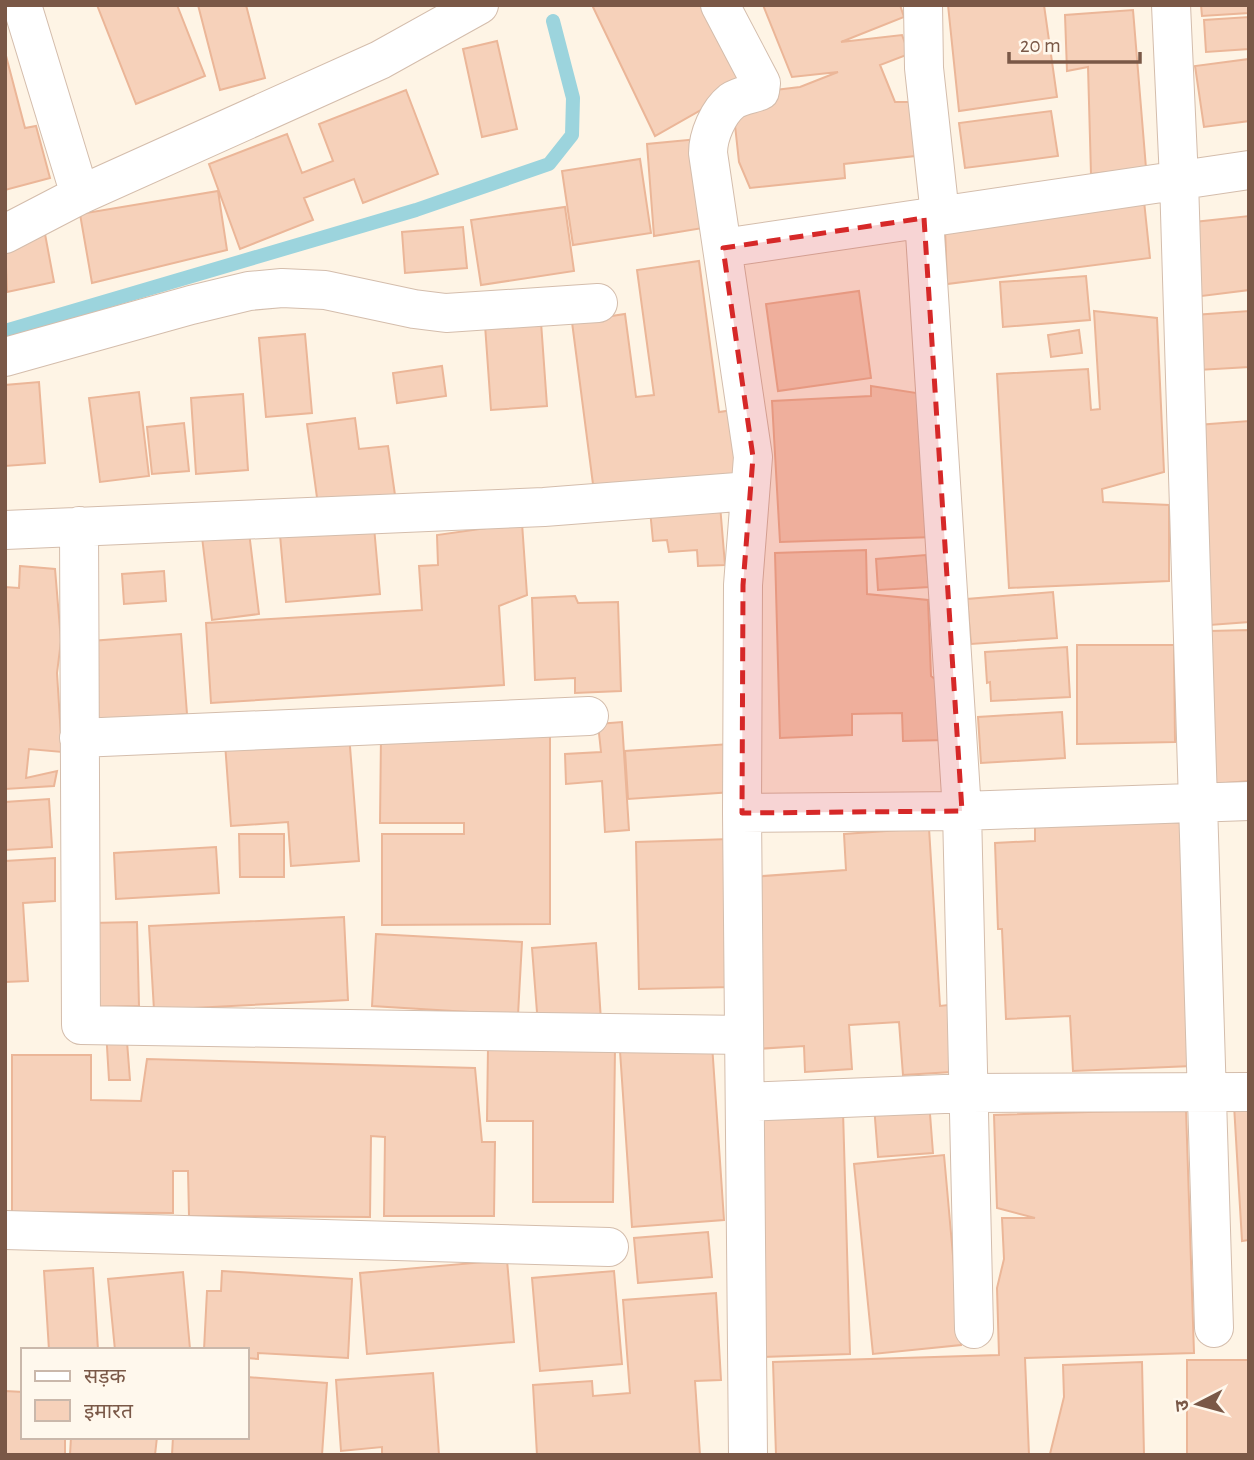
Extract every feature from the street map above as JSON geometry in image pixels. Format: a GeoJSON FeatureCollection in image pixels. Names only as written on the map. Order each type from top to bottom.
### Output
{"type":"FeatureCollection","features":[{"type":"Feature","properties":{"kind":"street"},"geometry":{"type":"LineString","coordinates":[[22,5],[80,195]]}},
{"type":"Feature","properties":{"kind":"street"},"geometry":{"type":"LineString","coordinates":[[5,234],[80,195],[380,60],[479,5]]}},
{"type":"Feature","properties":{"kind":"street"},"geometry":{"type":"LineString","coordinates":[[720,5],[761,83],[760,91],[733,100],[713,127],[708,139],[753,457],[743,584],[741,813],[748,1455]]}},
{"type":"Feature","properties":{"kind":"street"},"geometry":{"type":"LineString","coordinates":[[923,5],[962,811],[974,1329]]}},
{"type":"Feature","properties":{"kind":"street"},"geometry":{"type":"LineString","coordinates":[[1171,5],[1179,180],[1214,1328]]}},
{"type":"Feature","properties":{"kind":"street"},"geometry":{"type":"LineString","coordinates":[[723,248],[1249,170]]}},
{"type":"Feature","properties":{"kind":"street"},"geometry":{"type":"LineString","coordinates":[[5,357],[249,291],[282,288],[325,290],[446,313],[597,303]]}},
{"type":"Feature","properties":{"kind":"street"},"geometry":{"type":"LineString","coordinates":[[5,530],[544,508],[750,491]]}},
{"type":"Feature","properties":{"kind":"street"},"geometry":{"type":"LineString","coordinates":[[79,526],[81,1025],[744,1035]]}},
{"type":"Feature","properties":{"kind":"street"},"geometry":{"type":"LineString","coordinates":[[79,738],[589,716]]}},
{"type":"Feature","properties":{"kind":"street"},"geometry":{"type":"LineString","coordinates":[[741,813],[962,811],[1249,801]]}},
{"type":"Feature","properties":{"kind":"street"},"geometry":{"type":"LineString","coordinates":[[745,1102],[969,1093],[1249,1092]]}},
{"type":"Feature","properties":{"kind":"street"},"geometry":{"type":"LineString","coordinates":[[5,1230],[608,1247]]}},
{"type":"Feature","properties":{"kind":"highlighted area"},"geometry":{"type":"Polygon","coordinates":[[[924,218],[962,811],[742,813],[743,585],[753,457],[723,248],[924,218]]]}},
{"type":"Feature","properties":{"kind":"building"},"geometry":{"type":"Polygon","coordinates":[[[97,5],[177,5],[205,76],[136,104],[97,5]]]}},
{"type":"Feature","properties":{"kind":"building"},"geometry":{"type":"Polygon","coordinates":[[[198,5],[246,5],[265,78],[220,90],[198,5]]]}},
{"type":"Feature","properties":{"kind":"building"},"geometry":{"type":"Polygon","coordinates":[[[592,5],[703,5],[743,86],[655,136],[592,5]]]}},
{"type":"Feature","properties":{"kind":"building"},"geometry":{"type":"Polygon","coordinates":[[[763,5],[900,5],[904,17],[841,42],[902,35],[909,54],[880,65],[895,102],[920,102],[924,155],[844,164],[845,178],[750,188],[739,162],[734,116],[775,90],[800,87],[838,72],[792,77],[763,5]]]}},
{"type":"Feature","properties":{"kind":"building"},"geometry":{"type":"Polygon","coordinates":[[[948,5],[1044,5],[1057,97],[959,111],[948,5]]]}},
{"type":"Feature","properties":{"kind":"building"},"geometry":{"type":"Polygon","coordinates":[[[1201,5],[1249,5],[1249,13],[1202,16],[1201,5]]]}},
{"type":"Feature","properties":{"kind":"building"},"geometry":{"type":"Polygon","coordinates":[[[1133,10],[1146,168],[1091,174],[1088,67],[1067,71],[1065,15],[1133,10]]]}},
{"type":"Feature","properties":{"kind":"building"},"geometry":{"type":"Polygon","coordinates":[[[1249,17],[1249,49],[1206,52],[1204,20],[1249,17]]]}},
{"type":"Feature","properties":{"kind":"building"},"geometry":{"type":"Polygon","coordinates":[[[497,41],[517,129],[482,137],[463,49],[497,41]]]}},
{"type":"Feature","properties":{"kind":"building"},"geometry":{"type":"Polygon","coordinates":[[[5,52],[25,128],[36,126],[50,178],[5,190],[5,52]]]}},
{"type":"Feature","properties":{"kind":"building"},"geometry":{"type":"Polygon","coordinates":[[[1249,59],[1249,121],[1204,127],[1195,66],[1249,59]]]}},
{"type":"Feature","properties":{"kind":"building"},"geometry":{"type":"Polygon","coordinates":[[[406,90],[438,174],[363,203],[354,179],[304,198],[313,220],[240,249],[209,164],[287,134],[302,173],[333,161],[319,124],[406,90]]]}},
{"type":"Feature","properties":{"kind":"building"},"geometry":{"type":"Polygon","coordinates":[[[1051,111],[1058,156],[965,168],[959,123],[1051,111]]]}},
{"type":"Feature","properties":{"kind":"building"},"geometry":{"type":"Polygon","coordinates":[[[698,139],[709,227],[654,236],[647,144],[698,139]]]}},
{"type":"Feature","properties":{"kind":"building"},"geometry":{"type":"Polygon","coordinates":[[[640,159],[651,233],[573,245],[562,171],[640,159]]]}},
{"type":"Feature","properties":{"kind":"building"},"geometry":{"type":"Polygon","coordinates":[[[218,191],[227,250],[92,283],[80,214],[218,191]]]}},
{"type":"Feature","properties":{"kind":"building"},"geometry":{"type":"Polygon","coordinates":[[[1144,201],[1150,258],[947,284],[945,229],[1144,201]]]}},
{"type":"Feature","properties":{"kind":"building"},"geometry":{"type":"Polygon","coordinates":[[[565,207],[574,271],[481,285],[471,220],[565,207]]]}},
{"type":"Feature","properties":{"kind":"building"},"geometry":{"type":"Polygon","coordinates":[[[1249,216],[1249,290],[1194,297],[1185,223],[1249,216]]]}},
{"type":"Feature","properties":{"kind":"building"},"geometry":{"type":"Polygon","coordinates":[[[463,227],[467,268],[405,273],[402,232],[463,227]]]}},
{"type":"Feature","properties":{"kind":"building"},"geometry":{"type":"Polygon","coordinates":[[[45,234],[54,282],[7,292],[5,242],[45,234]]]}},
{"type":"Feature","properties":{"kind":"building"},"geometry":{"type":"Polygon","coordinates":[[[699,261],[719,412],[733,410],[743,486],[594,492],[572,322],[625,314],[636,397],[654,395],[637,270],[699,261]]]}},
{"type":"Feature","properties":{"kind":"building"},"geometry":{"type":"Polygon","coordinates":[[[1086,276],[1090,320],[1003,327],[1000,282],[1086,276]]]}},
{"type":"Feature","properties":{"kind":"building"},"geometry":{"type":"Polygon","coordinates":[[[859,291],[871,378],[778,391],[766,304],[859,291]]]}},
{"type":"Feature","properties":{"kind":"building"},"geometry":{"type":"Polygon","coordinates":[[[1094,311],[1157,318],[1164,472],[1102,489],[1103,502],[1169,505],[1169,581],[1009,588],[997,374],[1088,369],[1091,410],[1100,409],[1094,311]]]}},
{"type":"Feature","properties":{"kind":"building"},"geometry":{"type":"Polygon","coordinates":[[[1249,311],[1249,367],[1198,370],[1194,315],[1249,311]]]}},
{"type":"Feature","properties":{"kind":"building"},"geometry":{"type":"Polygon","coordinates":[[[541,322],[547,406],[491,410],[485,325],[541,322]]]}},
{"type":"Feature","properties":{"kind":"building"},"geometry":{"type":"Polygon","coordinates":[[[1079,330],[1082,353],[1051,357],[1048,335],[1079,330]]]}},
{"type":"Feature","properties":{"kind":"building"},"geometry":{"type":"Polygon","coordinates":[[[305,334],[312,413],[266,417],[259,338],[305,334]]]}},
{"type":"Feature","properties":{"kind":"building"},"geometry":{"type":"Polygon","coordinates":[[[442,366],[446,396],[397,403],[393,373],[442,366]]]}},
{"type":"Feature","properties":{"kind":"building"},"geometry":{"type":"Polygon","coordinates":[[[39,382],[45,463],[5,466],[5,385],[39,382]]]}},
{"type":"Feature","properties":{"kind":"building"},"geometry":{"type":"Polygon","coordinates":[[[871,386],[923,394],[934,537],[780,542],[772,401],[871,396],[871,386]]]}},
{"type":"Feature","properties":{"kind":"building"},"geometry":{"type":"Polygon","coordinates":[[[139,392],[149,476],[100,482],[89,398],[139,392]]]}},
{"type":"Feature","properties":{"kind":"building"},"geometry":{"type":"Polygon","coordinates":[[[243,394],[248,470],[196,474],[191,398],[243,394]]]}},
{"type":"Feature","properties":{"kind":"building"},"geometry":{"type":"Polygon","coordinates":[[[355,418],[359,449],[388,446],[395,495],[318,505],[307,424],[355,418]]]}},
{"type":"Feature","properties":{"kind":"building"},"geometry":{"type":"Polygon","coordinates":[[[1249,421],[1249,622],[1210,625],[1197,425],[1249,421]]]}},
{"type":"Feature","properties":{"kind":"building"},"geometry":{"type":"Polygon","coordinates":[[[184,423],[189,471],[152,474],[147,427],[184,423]]]}},
{"type":"Feature","properties":{"kind":"building"},"geometry":{"type":"Polygon","coordinates":[[[720,505],[725,565],[698,566],[697,550],[669,552],[667,540],[653,541],[650,510],[720,505]]]}},
{"type":"Feature","properties":{"kind":"building"},"geometry":{"type":"Polygon","coordinates":[[[522,523],[527,595],[499,606],[504,685],[211,703],[206,623],[422,610],[419,566],[438,565],[437,535],[522,523]]]}},
{"type":"Feature","properties":{"kind":"building"},"geometry":{"type":"Polygon","coordinates":[[[374,527],[380,594],[286,602],[280,535],[374,527]]]}},
{"type":"Feature","properties":{"kind":"building"},"geometry":{"type":"Polygon","coordinates":[[[249,532],[259,614],[212,620],[202,537],[249,532]]]}},
{"type":"Feature","properties":{"kind":"building"},"geometry":{"type":"Polygon","coordinates":[[[866,550],[867,594],[928,600],[931,676],[945,687],[946,740],[903,741],[902,713],[852,714],[852,735],[780,738],[775,553],[866,550]]]}},
{"type":"Feature","properties":{"kind":"building"},"geometry":{"type":"Polygon","coordinates":[[[926,555],[929,587],[878,590],[876,559],[926,555]]]}},
{"type":"Feature","properties":{"kind":"building"},"geometry":{"type":"Polygon","coordinates":[[[20,566],[55,569],[61,641],[57,673],[62,752],[29,749],[26,778],[57,771],[54,786],[5,789],[5,587],[19,588],[20,566]]]}},
{"type":"Feature","properties":{"kind":"building"},"geometry":{"type":"Polygon","coordinates":[[[164,571],[166,601],[124,604],[122,574],[164,571]]]}},
{"type":"Feature","properties":{"kind":"building"},"geometry":{"type":"Polygon","coordinates":[[[1053,592],[1057,638],[971,644],[967,599],[1053,592]]]}},
{"type":"Feature","properties":{"kind":"building"},"geometry":{"type":"Polygon","coordinates":[[[575,596],[578,603],[618,602],[621,691],[575,693],[575,678],[535,680],[532,598],[575,596]]]}},
{"type":"Feature","properties":{"kind":"building"},"geometry":{"type":"Polygon","coordinates":[[[1249,630],[1249,781],[1214,784],[1210,631],[1249,630]]]}},
{"type":"Feature","properties":{"kind":"building"},"geometry":{"type":"Polygon","coordinates":[[[181,634],[187,714],[98,721],[91,641],[181,634]]]}},
{"type":"Feature","properties":{"kind":"building"},"geometry":{"type":"Polygon","coordinates":[[[1077,645],[1174,645],[1175,742],[1077,744],[1077,645]]]}},
{"type":"Feature","properties":{"kind":"building"},"geometry":{"type":"Polygon","coordinates":[[[1067,647],[1070,697],[991,701],[985,652],[1067,647]]]}},
{"type":"Feature","properties":{"kind":"building"},"geometry":{"type":"Polygon","coordinates":[[[1062,712],[1065,758],[981,763],[978,717],[1062,712]]]}},
{"type":"Feature","properties":{"kind":"building"},"geometry":{"type":"Polygon","coordinates":[[[622,722],[629,830],[605,832],[602,781],[566,784],[565,754],[601,752],[598,724],[622,722]]]}},
{"type":"Feature","properties":{"kind":"building"},"geometry":{"type":"Polygon","coordinates":[[[349,734],[359,861],[291,866],[288,822],[231,826],[225,743],[349,734]]]}},
{"type":"Feature","properties":{"kind":"building"},"geometry":{"type":"Polygon","coordinates":[[[381,735],[550,735],[550,924],[382,925],[382,834],[464,834],[464,823],[380,823],[381,735]]]}},
{"type":"Feature","properties":{"kind":"building"},"geometry":{"type":"Polygon","coordinates":[[[730,744],[733,792],[628,799],[625,751],[730,744]]]}},
{"type":"Feature","properties":{"kind":"building"},"geometry":{"type":"Polygon","coordinates":[[[49,799],[52,847],[5,850],[5,802],[49,799]]]}},
{"type":"Feature","properties":{"kind":"building"},"geometry":{"type":"Polygon","coordinates":[[[1182,819],[1192,1066],[1073,1071],[1070,1016],[1006,1019],[1002,929],[998,929],[995,843],[1035,841],[1035,825],[1182,819]]]}},
{"type":"Feature","properties":{"kind":"building"},"geometry":{"type":"Polygon","coordinates":[[[929,828],[940,1006],[948,1005],[952,1072],[903,1075],[899,1022],[849,1025],[852,1069],[805,1072],[804,1046],[756,1049],[750,877],[846,870],[844,834],[929,828]]]}},
{"type":"Feature","properties":{"kind":"building"},"geometry":{"type":"Polygon","coordinates":[[[239,834],[284,834],[284,877],[240,877],[239,834]]]}},
{"type":"Feature","properties":{"kind":"building"},"geometry":{"type":"Polygon","coordinates":[[[730,839],[733,987],[639,989],[636,842],[730,839]]]}},
{"type":"Feature","properties":{"kind":"building"},"geometry":{"type":"Polygon","coordinates":[[[216,847],[219,893],[116,899],[114,853],[216,847]]]}},
{"type":"Feature","properties":{"kind":"building"},"geometry":{"type":"Polygon","coordinates":[[[55,858],[55,901],[23,903],[28,981],[5,982],[5,861],[55,858]]]}},
{"type":"Feature","properties":{"kind":"building"},"geometry":{"type":"Polygon","coordinates":[[[344,917],[348,1000],[154,1010],[149,926],[344,917]]]}},
{"type":"Feature","properties":{"kind":"building"},"geometry":{"type":"Polygon","coordinates":[[[137,922],[139,1006],[92,1007],[91,923],[137,922]]]}},
{"type":"Feature","properties":{"kind":"building"},"geometry":{"type":"Polygon","coordinates":[[[376,934],[522,942],[518,1015],[372,1006],[376,934]]]}},
{"type":"Feature","properties":{"kind":"building"},"geometry":{"type":"Polygon","coordinates":[[[596,943],[601,1021],[538,1025],[532,948],[596,943]]]}},
{"type":"Feature","properties":{"kind":"building"},"geometry":{"type":"Polygon","coordinates":[[[126,1029],[130,1080],[109,1080],[106,1030],[126,1029]]]}},
{"type":"Feature","properties":{"kind":"building"},"geometry":{"type":"Polygon","coordinates":[[[712,1044],[724,1220],[632,1227],[620,1051],[712,1044]]]}},
{"type":"Feature","properties":{"kind":"building"},"geometry":{"type":"Polygon","coordinates":[[[488,1047],[615,1048],[613,1202],[533,1202],[533,1121],[487,1121],[488,1047]]]}},
{"type":"Feature","properties":{"kind":"building"},"geometry":{"type":"Polygon","coordinates":[[[12,1055],[91,1055],[91,1100],[141,1101],[147,1059],[475,1068],[482,1142],[495,1142],[494,1216],[384,1216],[385,1137],[371,1136],[370,1217],[189,1216],[188,1171],[173,1171],[173,1213],[12,1212],[12,1055]]]}},
{"type":"Feature","properties":{"kind":"building"},"geometry":{"type":"Polygon","coordinates":[[[929,1101],[933,1153],[878,1157],[874,1105],[929,1101]]]}},
{"type":"Feature","properties":{"kind":"building"},"geometry":{"type":"Polygon","coordinates":[[[1249,1104],[1249,1240],[1242,1241],[1234,1105],[1249,1104]]]}},
{"type":"Feature","properties":{"kind":"building"},"geometry":{"type":"Polygon","coordinates":[[[1186,1109],[1194,1353],[1025,1358],[1029,1455],[776,1455],[773,1362],[999,1355],[997,1288],[1004,1259],[1002,1218],[1035,1218],[997,1208],[994,1115],[1186,1109]]]}},
{"type":"Feature","properties":{"kind":"building"},"geometry":{"type":"Polygon","coordinates":[[[843,1111],[850,1354],[759,1357],[753,1113],[843,1111]]]}},
{"type":"Feature","properties":{"kind":"building"},"geometry":{"type":"Polygon","coordinates":[[[944,1155],[961,1345],[873,1354],[854,1164],[944,1155]]]}},
{"type":"Feature","properties":{"kind":"building"},"geometry":{"type":"Polygon","coordinates":[[[708,1232],[712,1277],[638,1283],[634,1238],[708,1232]]]}},
{"type":"Feature","properties":{"kind":"building"},"geometry":{"type":"Polygon","coordinates":[[[507,1260],[514,1342],[367,1354],[360,1273],[507,1260]]]}},
{"type":"Feature","properties":{"kind":"building"},"geometry":{"type":"Polygon","coordinates":[[[93,1268],[98,1348],[49,1348],[44,1271],[93,1268]]]}},
{"type":"Feature","properties":{"kind":"building"},"geometry":{"type":"Polygon","coordinates":[[[222,1271],[352,1279],[348,1358],[258,1353],[258,1359],[248,1358],[248,1348],[204,1348],[207,1291],[221,1291],[222,1271]]]}},
{"type":"Feature","properties":{"kind":"building"},"geometry":{"type":"Polygon","coordinates":[[[614,1271],[622,1364],[540,1371],[532,1278],[614,1271]]]}},
{"type":"Feature","properties":{"kind":"building"},"geometry":{"type":"Polygon","coordinates":[[[183,1272],[190,1348],[115,1348],[108,1279],[183,1272]]]}},
{"type":"Feature","properties":{"kind":"building"},"geometry":{"type":"Polygon","coordinates":[[[716,1293],[721,1380],[695,1381],[700,1455],[537,1455],[533,1385],[592,1381],[593,1396],[630,1393],[623,1300],[716,1293]]]}},
{"type":"Feature","properties":{"kind":"building"},"geometry":{"type":"Polygon","coordinates":[[[1187,1360],[1249,1360],[1249,1455],[1187,1455],[1187,1360]]]}},
{"type":"Feature","properties":{"kind":"building"},"geometry":{"type":"Polygon","coordinates":[[[1142,1362],[1144,1455],[1029,1455],[1050,1454],[1064,1397],[1063,1365],[1142,1362]]]}},
{"type":"Feature","properties":{"kind":"building"},"geometry":{"type":"Polygon","coordinates":[[[433,1373],[439,1455],[382,1455],[382,1447],[341,1451],[336,1380],[433,1373]]]}},
{"type":"Feature","properties":{"kind":"building"},"geometry":{"type":"Polygon","coordinates":[[[248,1377],[327,1383],[322,1455],[172,1455],[173,1439],[248,1439],[248,1377]]]}},
{"type":"Feature","properties":{"kind":"building"},"geometry":{"type":"Polygon","coordinates":[[[5,1391],[21,1392],[21,1439],[65,1439],[65,1455],[5,1455],[5,1391]]]}},
{"type":"Feature","properties":{"kind":"building"},"geometry":{"type":"Polygon","coordinates":[[[71,1439],[157,1439],[155,1455],[70,1455],[71,1439]]]}},
{"type":"Feature","properties":{"kind":"waterway"},"geometry":{"type":"LineString","coordinates":[[5,331],[416,210],[549,164],[572,135],[573,98],[553,21]]}}]}
